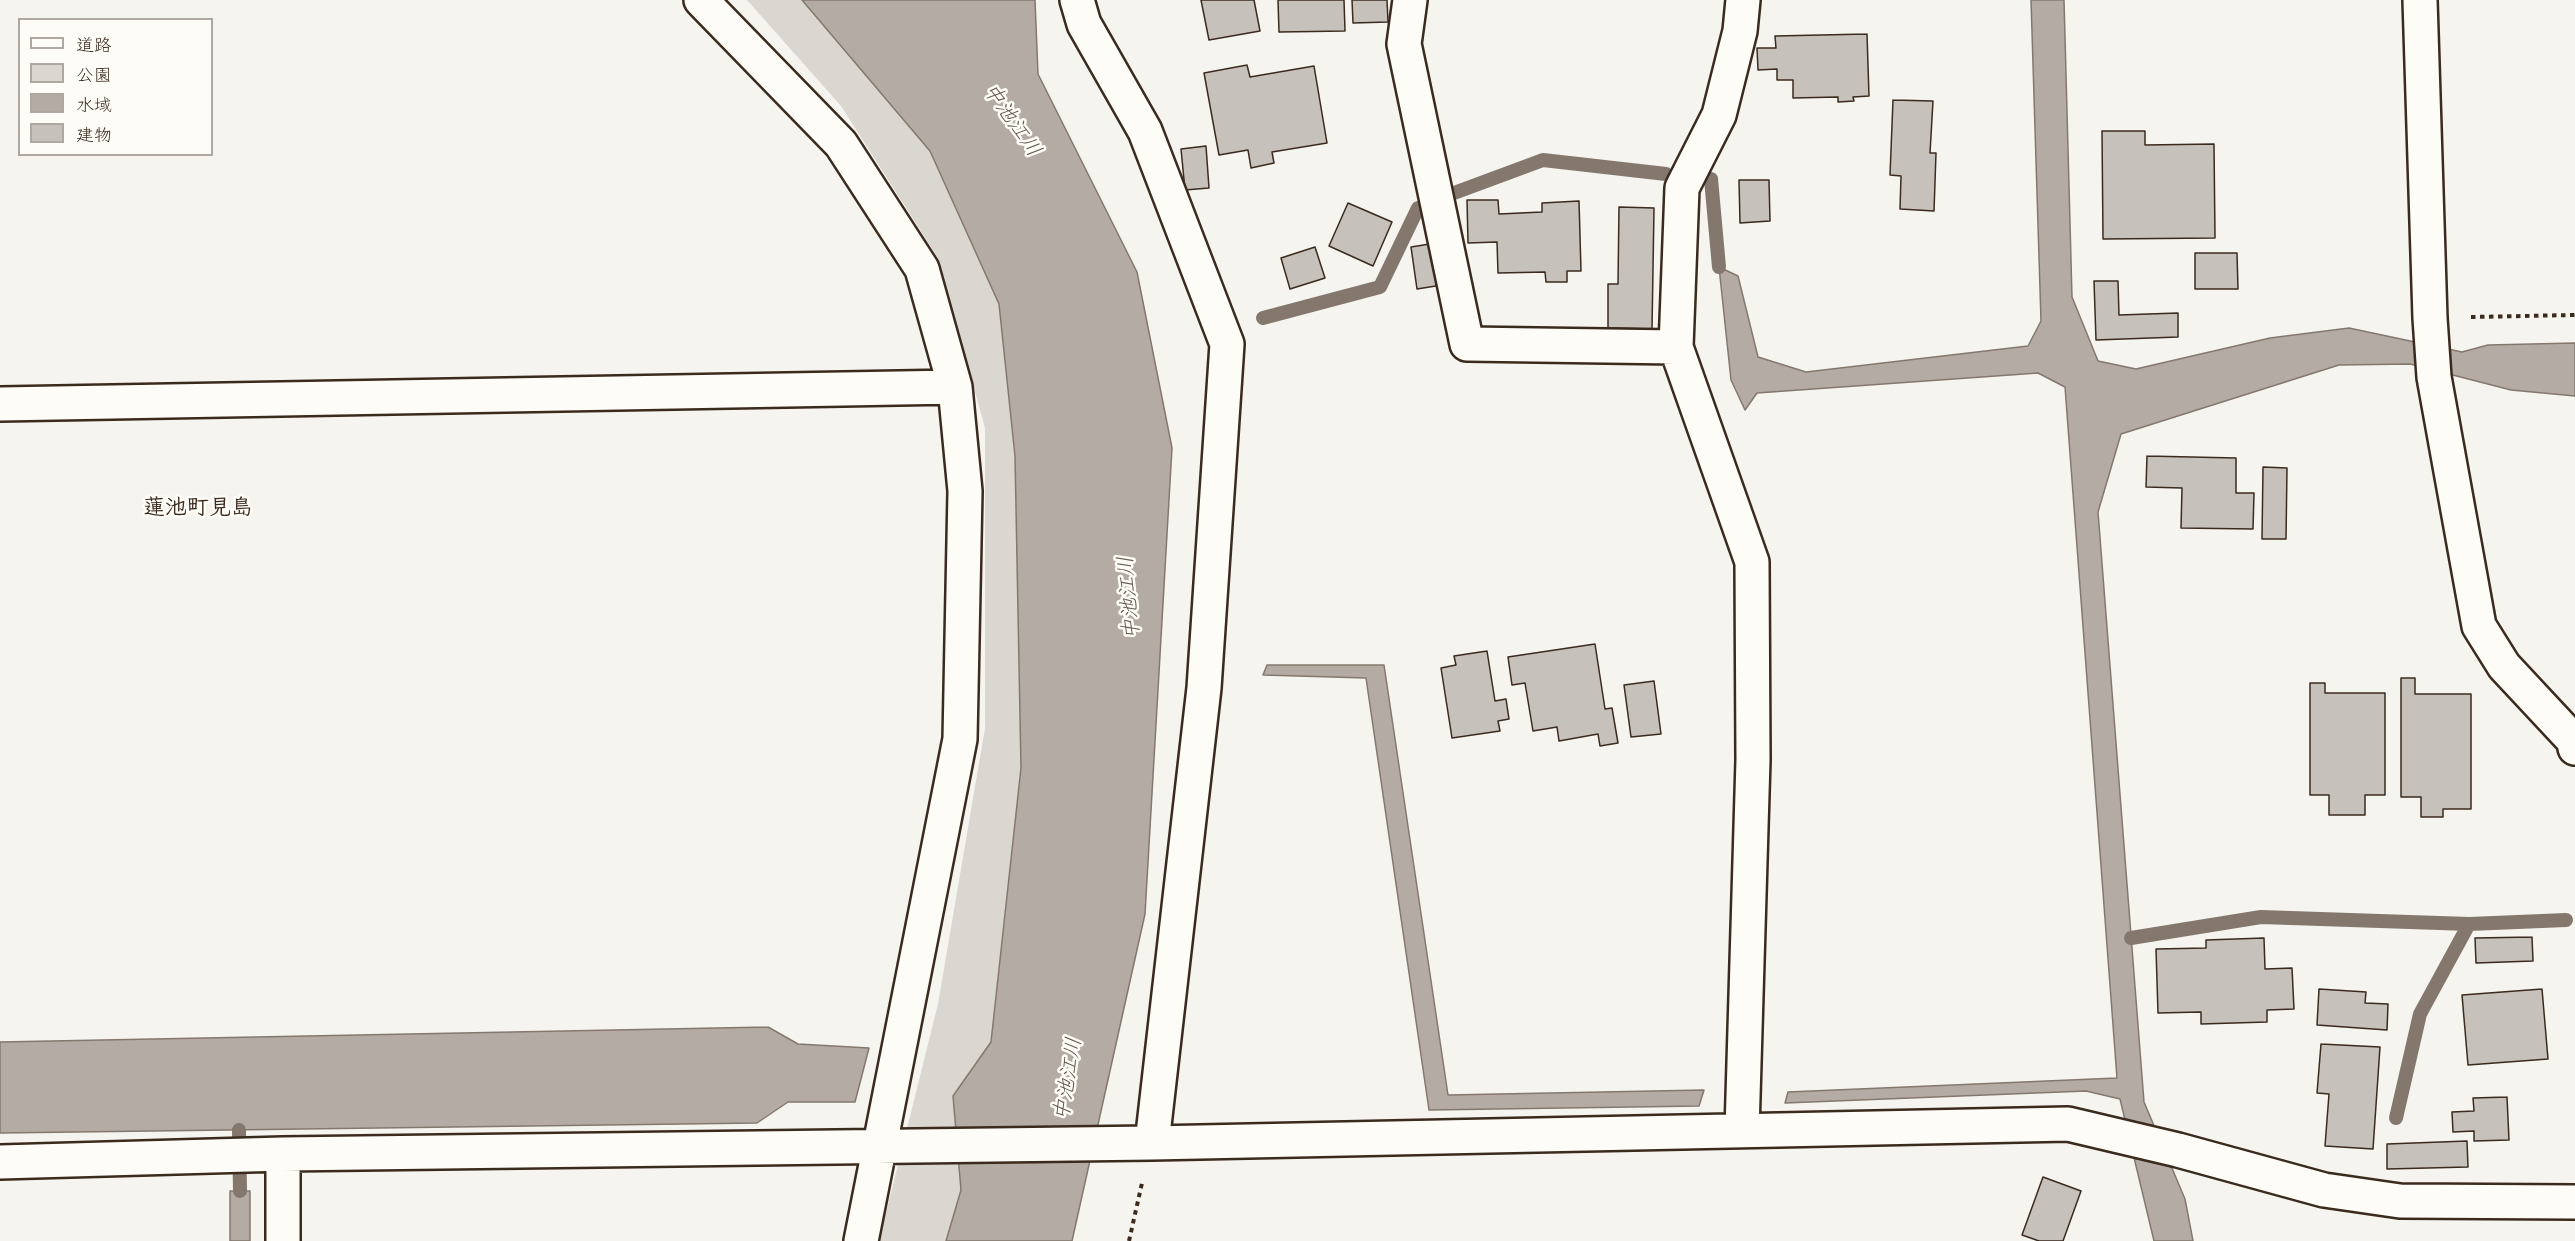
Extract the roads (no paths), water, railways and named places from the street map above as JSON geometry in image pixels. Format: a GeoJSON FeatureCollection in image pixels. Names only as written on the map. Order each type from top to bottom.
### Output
{"type":"FeatureCollection","features":[{"type":"Feature","properties":{"kind":"street"},"geometry":{"type":"LineString","coordinates":[[701,0],[841,144],[922,269],[955,387],[965,491],[960,739],[893,1146],[861,1241]]}},
{"type":"Feature","properties":{"kind":"street"},"geometry":{"type":"LineString","coordinates":[[1077,0],[1084,24],[1145,131],[1227,344],[1204,688],[1142,1143]]}},
{"type":"Feature","properties":{"kind":"street"},"geometry":{"type":"LineString","coordinates":[[1410,0],[1404,44],[1467,344],[1676,346]]}},
{"type":"Feature","properties":{"kind":"street"},"geometry":{"type":"LineString","coordinates":[[1742,1130],[1753,760],[1752,562],[1676,346],[1682,188],[1719,115],[1740,31],[1743,0]]}},
{"type":"Feature","properties":{"kind":"street"},"geometry":{"type":"LineString","coordinates":[[2420,0],[2430,330],[2434,377],[2479,626],[2504,666],[2574,741],[2575,748]]}},
{"type":"Feature","properties":{"kind":"street"},"geometry":{"type":"LineString","coordinates":[[0,404],[955,387]]}},
{"type":"Feature","properties":{"kind":"street"},"geometry":{"type":"LineString","coordinates":[[0,1162],[283,1154],[1142,1143],[2068,1124],[2178,1150],[2324,1190],[2400,1201],[2575,1202]]}},
{"type":"Feature","properties":{"kind":"street"},"geometry":{"type":"LineString","coordinates":[[283,1154],[283,1241]]}},
{"type":"Feature","properties":{"kind":"water","name":"中池江川"},"geometry":{"type":"Polygon","coordinates":[[[802,0],[1035,0],[1038,74],[1137,272],[1172,448],[1145,914],[1072,1241],[946,1241],[961,1190],[953,1096],[991,1042],[1021,768],[1015,456],[999,304],[930,151],[802,0]]]}},
{"type":"Feature","properties":{"kind":"water"},"geometry":{"type":"Polygon","coordinates":[[[2031,0],[2064,0],[2072,297],[2098,361],[2136,369],[2270,338],[2349,328],[2462,352],[2488,345],[2575,343],[2575,396],[2511,390],[2410,364],[2339,365],[2121,434],[2098,512],[2144,1102],[2185,1199],[2193,1241],[2154,1241],[2120,1099],[2086,1091],[1785,1103],[1788,1092],[2117,1078],[2065,387],[2038,373],[1757,393],[1745,410],[1731,380],[1719,267],[1738,276],[1758,357],[1806,372],[2028,346],[2041,321],[2031,0]]]}},
{"type":"Feature","properties":{"kind":"water"},"geometry":{"type":"Polygon","coordinates":[[[1267,665],[1384,665],[1448,1095],[1704,1090],[1699,1106],[1429,1110],[1366,678],[1263,675],[1267,665]]]}},
{"type":"Feature","properties":{"kind":"water"},"geometry":{"type":"Polygon","coordinates":[[[768,1027],[798,1044],[869,1048],[855,1102],[788,1102],[757,1123],[0,1133],[0,1042],[768,1027]]]}},
{"type":"Feature","properties":{"kind":"water"},"geometry":{"type":"Polygon","coordinates":[[[230,1191],[250,1191],[250,1241],[230,1241],[230,1191]]]}},
{"type":"Feature","properties":{"kind":"waterway"},"geometry":{"type":"LineString","coordinates":[[1454,193],[1543,160],[1666,174]]}},
{"type":"Feature","properties":{"kind":"waterway"},"geometry":{"type":"LineString","coordinates":[[1711,179],[1719,267]]}},
{"type":"Feature","properties":{"kind":"waterway"},"geometry":{"type":"LineString","coordinates":[[1263,318],[1380,287],[1418,208]]}},
{"type":"Feature","properties":{"kind":"waterway"},"geometry":{"type":"LineString","coordinates":[[2131,938],[2261,917],[2469,924],[2566,920]]}},
{"type":"Feature","properties":{"kind":"waterway"},"geometry":{"type":"LineString","coordinates":[[2396,1118],[2420,1014],[2469,924]]}},
{"type":"Feature","properties":{"kind":"waterway"},"geometry":{"type":"LineString","coordinates":[[239,1130],[240,1191]]}},
{"type":"Feature","properties":{"kind":"district","name":"蓮池町見島"},"geometry":{"type":"Point","coordinates":[198,508]}}]}
